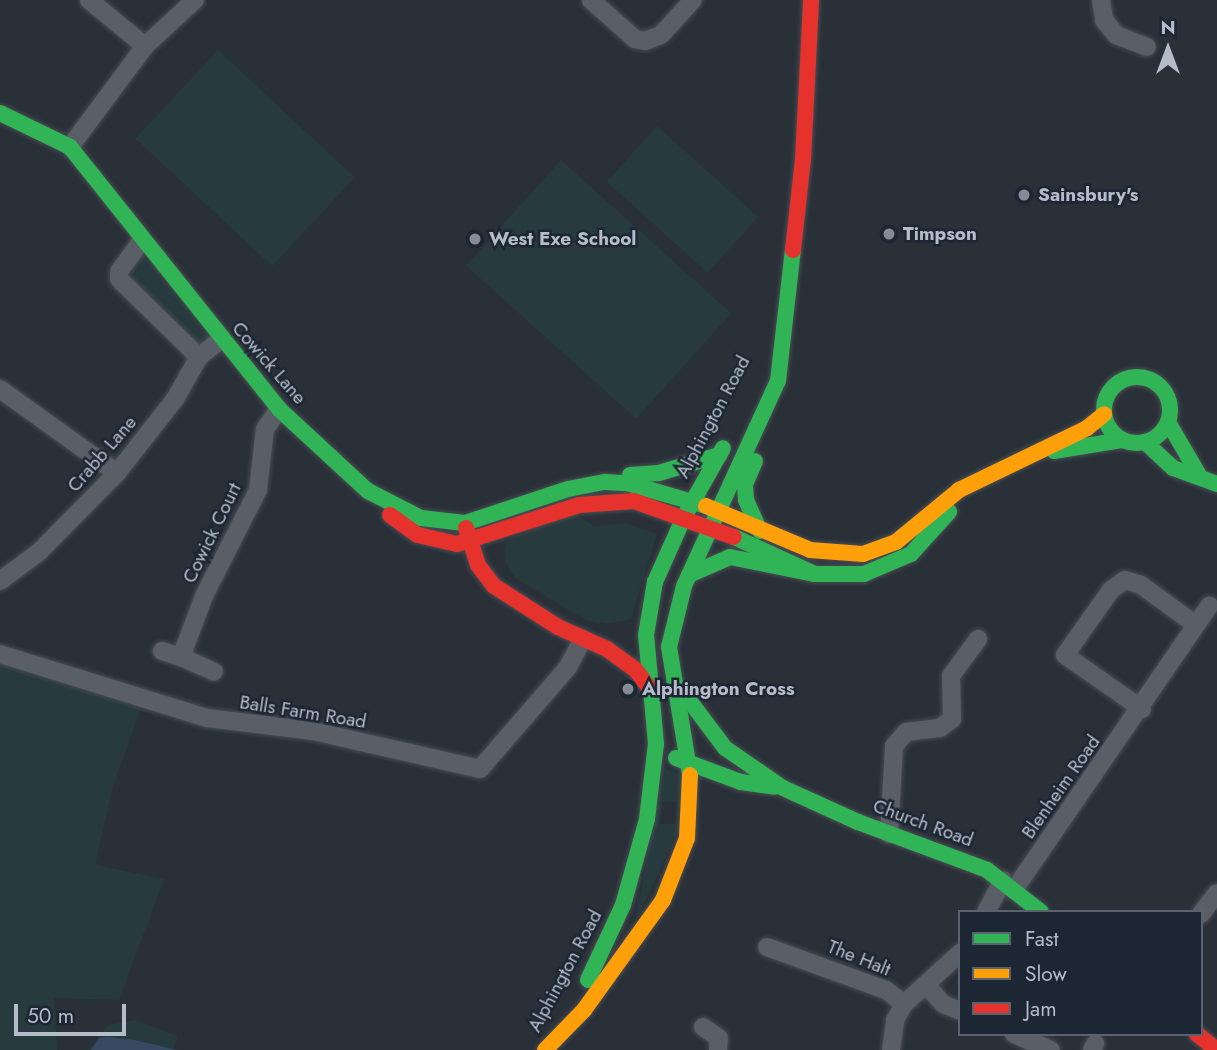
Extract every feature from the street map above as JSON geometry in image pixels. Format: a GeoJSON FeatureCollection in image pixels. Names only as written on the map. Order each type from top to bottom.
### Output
{"type":"FeatureCollection","features":[{"type":"Feature","properties":{"kind":"main road","name":"Alphington Road"},"geometry":{"type":"LineString","coordinates":[[546,1049],[584,1010],[663,900],[687,838],[691,808],[689,766],[669,648],[676,610],[689,575],[716,509],[769,404],[784,352],[783,326],[803,160],[811,0]]}},
{"type":"Feature","properties":{"kind":"main road","name":"Cowick Lane"},"geometry":{"type":"LineString","coordinates":[[0,113],[70,147],[220,340],[279,409],[379,499]]}},
{"type":"Feature","properties":{"kind":"main road","name":"Alphington Road"},"geometry":{"type":"LineString","coordinates":[[760,374],[783,326]]}},
{"type":"Feature","properties":{"kind":"main road"},"geometry":{"type":"LineString","coordinates":[[605,482],[649,486],[716,509],[760,531],[810,550],[863,554],[896,541],[934,506],[981,479],[1087,428],[1104,414],[1114,387],[1129,378],[1143,378],[1156,383],[1167,397],[1168,422],[1199,475]]}},
{"type":"Feature","properties":{"kind":"main road"},"geometry":{"type":"LineString","coordinates":[[760,531],[750,513],[745,485],[771,428],[769,404]]}},
{"type":"Feature","properties":{"kind":"main road"},"geometry":{"type":"LineString","coordinates":[[1104,414],[1110,429],[1123,440]]}},
{"type":"Feature","properties":{"kind":"main road"},"geometry":{"type":"LineString","coordinates":[[1033,454],[1123,440],[1144,442],[1155,438],[1168,422]]}},
{"type":"Feature","properties":{"kind":"main road","name":"Alphington Road"},"geometry":{"type":"LineString","coordinates":[[546,1049],[605,948],[622,905],[647,819],[656,744],[648,686],[646,635],[655,582],[684,517],[732,434]]}},
{"type":"Feature","properties":{"kind":"main road"},"geometry":{"type":"LineString","coordinates":[[1144,442],[1173,468],[1199,475],[1217,484]]}},
{"type":"Feature","properties":{"kind":"main road"},"geometry":{"type":"LineString","coordinates":[[719,455],[659,473],[568,489],[465,523],[421,518],[379,499],[379,506],[418,535],[442,543],[470,542],[599,501],[634,501],[710,527],[815,574]]}},
{"type":"Feature","properties":{"kind":"main road"},"geometry":{"type":"LineString","coordinates":[[689,575],[730,557],[815,574],[864,575],[896,564],[926,542],[981,479]]}},
{"type":"Feature","properties":{"kind":"main road"},"geometry":{"type":"LineString","coordinates":[[465,523],[478,565],[494,586],[583,639],[607,649],[635,668],[648,686]]}},
{"type":"Feature","properties":{"kind":"main road"},"geometry":{"type":"LineString","coordinates":[[607,649],[635,643],[646,635]]}},
{"type":"Feature","properties":{"kind":"main road","name":"Church Road"},"geometry":{"type":"LineString","coordinates":[[671,672],[688,703],[725,748],[783,788],[889,834],[966,861],[1009,885],[1039,910]]}},
{"type":"Feature","properties":{"kind":"main road","name":"Church Road"},"geometry":{"type":"LineString","coordinates":[[656,744],[689,766],[741,782],[783,788]]}},
{"type":"Feature","properties":{"kind":"main road"},"geometry":{"type":"LineString","coordinates":[[691,808],[718,786],[741,782]]}},
{"type":"Feature","properties":{"kind":"main road"},"geometry":{"type":"LineString","coordinates":[[1200,1036],[1217,1050]]}},
{"type":"Feature","properties":{"kind":"street"},"geometry":{"type":"LineString","coordinates":[[89,0],[145,46]]}},
{"type":"Feature","properties":{"kind":"street"},"geometry":{"type":"LineString","coordinates":[[70,147],[145,46],[195,0]]}},
{"type":"Feature","properties":{"kind":"street"},"geometry":{"type":"LineString","coordinates":[[591,0],[635,38],[645,41],[661,35],[693,0]]}},
{"type":"Feature","properties":{"kind":"street"},"geometry":{"type":"LineString","coordinates":[[1101,0],[1104,20],[1116,35],[1147,47]]}},
{"type":"Feature","properties":{"kind":"street"},"geometry":{"type":"LineString","coordinates":[[142,240],[119,272],[119,279],[199,357]]}},
{"type":"Feature","properties":{"kind":"street","name":"Crabb Lane"},"geometry":{"type":"LineString","coordinates":[[0,581],[39,552],[117,473],[175,399],[199,357],[220,340]]}},
{"type":"Feature","properties":{"kind":"street"},"geometry":{"type":"LineString","coordinates":[[0,389],[117,473]]}},
{"type":"Feature","properties":{"kind":"street","name":"Cowick Court"},"geometry":{"type":"LineString","coordinates":[[181,657],[204,596],[258,490],[265,429],[279,409]]}},
{"type":"Feature","properties":{"kind":"street"},"geometry":{"type":"LineString","coordinates":[[1142,709],[1065,655],[1119,581],[1133,580],[1196,625]]}},
{"type":"Feature","properties":{"kind":"street","name":"Blenheim Road"},"geometry":{"type":"LineString","coordinates":[[988,910],[1142,709],[1209,606]]}},
{"type":"Feature","properties":{"kind":"street","name":"Balls Farm Road"},"geometry":{"type":"LineString","coordinates":[[0,654],[207,718],[313,731],[480,769],[568,667],[583,639]]}},
{"type":"Feature","properties":{"kind":"street"},"geometry":{"type":"LineString","coordinates":[[889,834],[894,747],[906,732],[940,728],[952,719],[951,676],[978,639]]}},
{"type":"Feature","properties":{"kind":"street"},"geometry":{"type":"LineString","coordinates":[[162,651],[214,672]]}},
{"type":"Feature","properties":{"kind":"street"},"geometry":{"type":"LineString","coordinates":[[1207,916],[1217,893]]}},
{"type":"Feature","properties":{"kind":"street","name":"The Halt"},"geometry":{"type":"LineString","coordinates":[[797,956],[802,938]]}},
{"type":"Feature","properties":{"kind":"street","name":"The Halt"},"geometry":{"type":"LineString","coordinates":[[767,947],[886,990],[904,1004]]}},
{"type":"Feature","properties":{"kind":"street"},"geometry":{"type":"LineString","coordinates":[[891,1050],[895,1020],[904,1004],[958,955]]}},
{"type":"Feature","properties":{"kind":"street"},"geometry":{"type":"LineString","coordinates":[[926,985],[943,1004],[958,1010]]}},
{"type":"Feature","properties":{"kind":"street"},"geometry":{"type":"LineString","coordinates":[[703,1027],[724,1041]]}},
{"type":"Feature","properties":{"kind":"street"},"geometry":{"type":"LineString","coordinates":[[1019,1036],[1051,1050]]}},
{"type":"Feature","properties":{"kind":"green space"},"geometry":{"type":"Polygon","coordinates":[[[218,50],[355,178],[272,266],[135,138],[218,50]]]}},
{"type":"Feature","properties":{"kind":"green space"},"geometry":{"type":"Polygon","coordinates":[[[657,126],[758,217],[708,273],[607,182],[657,126]]]}},
{"type":"Feature","properties":{"kind":"green space"},"geometry":{"type":"Polygon","coordinates":[[[561,160],[731,313],[636,419],[466,266],[561,160]]]}},
{"type":"Feature","properties":{"kind":"green space"},"geometry":{"type":"Polygon","coordinates":[[[142,254],[207,335],[200,348],[135,286],[128,272],[142,254]]]}},
{"type":"Feature","properties":{"kind":"green space"},"geometry":{"type":"Polygon","coordinates":[[[573,512],[594,526],[625,523],[657,534],[631,619],[607,624],[588,621],[515,578],[504,559],[506,541],[573,512]]]}},
{"type":"Feature","properties":{"kind":"green space"},"geometry":{"type":"Polygon","coordinates":[[[0,661],[142,706],[113,786],[95,865],[164,879],[119,1000],[54,998],[57,1050],[0,1050],[0,661]]]}},
{"type":"Feature","properties":{"kind":"green space"},"geometry":{"type":"Polygon","coordinates":[[[663,767],[683,776],[680,827],[635,924],[663,767]],[[662,802],[660,824],[675,824],[678,802],[662,802]]]}},
{"type":"Feature","properties":{"kind":"green space"},"geometry":{"type":"Polygon","coordinates":[[[136,1020],[178,1036],[173,1050],[88,1050],[108,1025],[136,1020]]]}},
{"type":"Feature","properties":{"kind":"water"},"geometry":{"type":"Polygon","coordinates":[[[108,1037],[177,1050],[91,1050],[99,1038],[108,1037]]]}},
{"type":"Feature","properties":{"kind":"traffic: fast"},"geometry":{"type":"LineString","coordinates":[[0,113],[70,147],[279,409],[368,491],[421,518],[465,523],[568,489],[605,482],[627,483],[706,506]]}},
{"type":"Feature","properties":{"kind":"traffic: fast"},"geometry":{"type":"LineString","coordinates":[[690,775],[669,647],[684,586],[778,381],[793,250]]}},
{"type":"Feature","properties":{"kind":"traffic: fast"},"geometry":{"type":"LineString","coordinates":[[1137,377],[1150,380],[1160,387],[1167,397],[1170,410],[1167,423],[1160,433],[1150,440],[1137,443],[1124,440],[1114,433],[1107,423],[1104,410],[1107,397],[1114,387],[1124,380],[1137,377]]}},
{"type":"Feature","properties":{"kind":"traffic: fast"},"geometry":{"type":"LineString","coordinates":[[1168,422],[1199,475]]}},
{"type":"Feature","properties":{"kind":"traffic: fast"},"geometry":{"type":"LineString","coordinates":[[1054,451],[1123,440]]}},
{"type":"Feature","properties":{"kind":"traffic: fast"},"geometry":{"type":"LineString","coordinates":[[1145,442],[1173,468],[1217,484]]}},
{"type":"Feature","properties":{"kind":"traffic: fast"},"geometry":{"type":"LineString","coordinates":[[588,980],[623,905],[647,819],[656,744],[646,635],[655,582],[684,517],[723,448]]}},
{"type":"Feature","properties":{"kind":"traffic: fast"},"geometry":{"type":"LineString","coordinates":[[630,475],[659,473],[719,455]]}},
{"type":"Feature","properties":{"kind":"traffic: fast"},"geometry":{"type":"LineString","coordinates":[[755,461],[745,485],[746,500],[760,531]]}},
{"type":"Feature","properties":{"kind":"traffic: fast"},"geometry":{"type":"LineString","coordinates":[[689,575],[730,557],[815,574],[864,574],[911,554],[949,512]]}},
{"type":"Feature","properties":{"kind":"traffic: fast"},"geometry":{"type":"LineString","coordinates":[[734,537],[815,574]]}},
{"type":"Feature","properties":{"kind":"traffic: fast"},"geometry":{"type":"LineString","coordinates":[[680,688],[725,748],[783,788],[858,822],[987,870],[1038,910]]}},
{"type":"Feature","properties":{"kind":"traffic: fast"},"geometry":{"type":"LineString","coordinates":[[676,758],[741,782],[775,787]]}},
{"type":"Feature","properties":{"kind":"traffic: slow"},"geometry":{"type":"LineString","coordinates":[[706,506],[810,550],[863,554],[896,542],[959,490],[1087,428],[1104,414]]}},
{"type":"Feature","properties":{"kind":"traffic: slow"},"geometry":{"type":"LineString","coordinates":[[545,1050],[584,1010],[663,900],[687,838],[690,775]]}},
{"type":"Feature","properties":{"kind":"traffic: jam"},"geometry":{"type":"LineString","coordinates":[[793,250],[803,160],[811,0]]}},
{"type":"Feature","properties":{"kind":"traffic: jam"},"geometry":{"type":"LineString","coordinates":[[390,515],[418,535],[457,544],[579,505],[634,501],[734,537]]}},
{"type":"Feature","properties":{"kind":"traffic: jam"},"geometry":{"type":"LineString","coordinates":[[466,528],[478,565],[494,586],[558,627],[607,649],[635,669],[648,686]]}},
{"type":"Feature","properties":{"kind":"traffic: jam"},"geometry":{"type":"LineString","coordinates":[[1200,1036],[1217,1050]]}},
{"type":"Feature","properties":{"kind":"place","name":"Sainsbury's"},"geometry":{"type":"Point","coordinates":[1024,195]}},
{"type":"Feature","properties":{"kind":"place","name":"Timpson"},"geometry":{"type":"Point","coordinates":[889,234]}},
{"type":"Feature","properties":{"kind":"place","name":"West Exe School"},"geometry":{"type":"Point","coordinates":[475,239]}},
{"type":"Feature","properties":{"kind":"place","name":"Alphington Cross"},"geometry":{"type":"Point","coordinates":[628,689]}}]}
